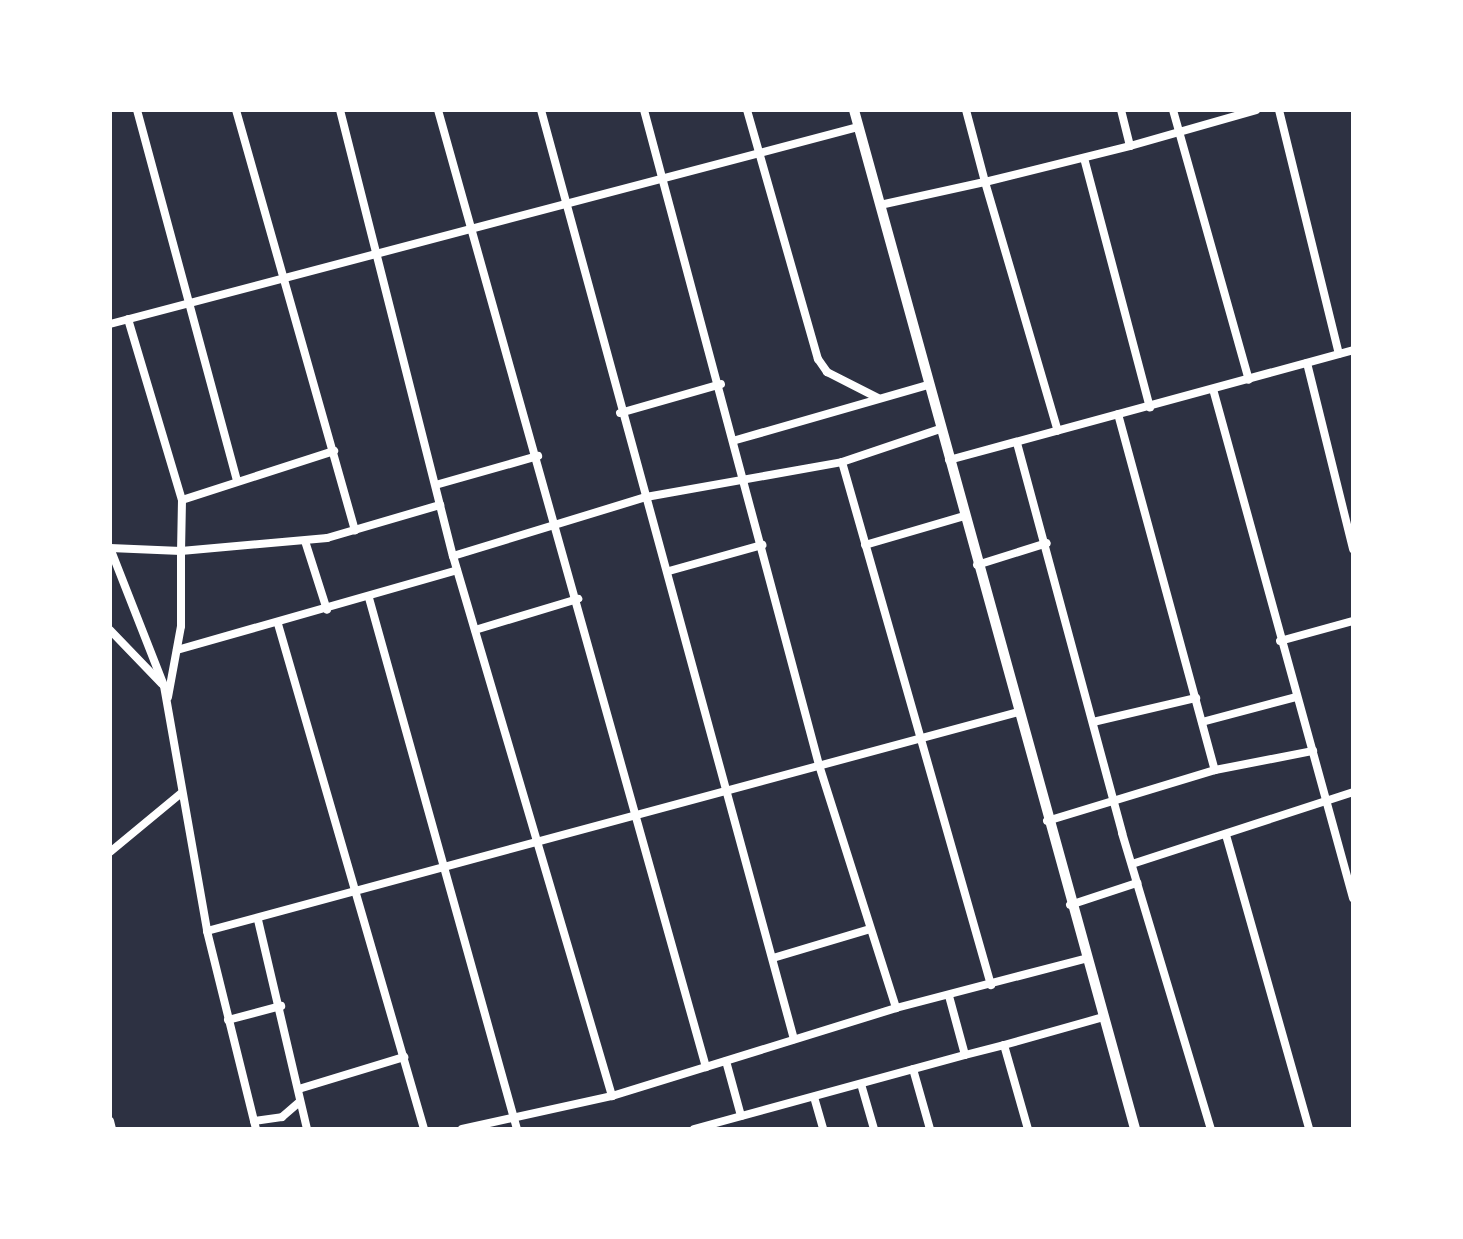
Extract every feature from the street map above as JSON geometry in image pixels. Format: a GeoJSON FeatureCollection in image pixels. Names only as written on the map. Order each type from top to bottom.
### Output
{"type":"FeatureCollection","features":[{"type":"Feature","properties":{"kind":"street"},"geometry":{"type":"LineString","coordinates":[[137,110],[184,304],[238,482]]}},
{"type":"Feature","properties":{"kind":"street"},"geometry":{"type":"LineString","coordinates":[[236,110],[355,530]]}},
{"type":"Feature","properties":{"kind":"street"},"geometry":{"type":"LineString","coordinates":[[340,110],[439,484],[452,556],[612,1096]]}},
{"type":"Feature","properties":{"kind":"street"},"geometry":{"type":"LineString","coordinates":[[438,110],[469,230],[560,527],[631,816],[706,1067]]}},
{"type":"Feature","properties":{"kind":"street"},"geometry":{"type":"LineString","coordinates":[[541,110],[620,413],[669,570],[794,1039]]}},
{"type":"Feature","properties":{"kind":"street"},"geometry":{"type":"LineString","coordinates":[[644,110],[747,480],[819,766],[896,1008]]}},
{"type":"Feature","properties":{"kind":"street"},"geometry":{"type":"LineString","coordinates":[[747,110],[818,359],[827,372],[878,398]]}},
{"type":"Feature","properties":{"kind":"street"},"geometry":{"type":"LineString","coordinates":[[854,110],[1100,1018],[1134,1129]]}},
{"type":"Feature","properties":{"kind":"street"},"geometry":{"type":"LineString","coordinates":[[981,110],[967,112],[1058,431]]}},
{"type":"Feature","properties":{"kind":"street"},"geometry":{"type":"LineString","coordinates":[[1121,110],[1130,146]]}},
{"type":"Feature","properties":{"kind":"street"},"geometry":{"type":"LineString","coordinates":[[1173,110],[1249,380]]}},
{"type":"Feature","properties":{"kind":"street"},"geometry":{"type":"LineString","coordinates":[[880,206],[1084,158],[1256,110]]}},
{"type":"Feature","properties":{"kind":"street"},"geometry":{"type":"LineString","coordinates":[[1280,110],[1340,354]]}},
{"type":"Feature","properties":{"kind":"street"},"geometry":{"type":"LineString","coordinates":[[110,324],[858,127]]}},
{"type":"Feature","properties":{"kind":"street"},"geometry":{"type":"LineString","coordinates":[[1084,158],[1150,407]]}},
{"type":"Feature","properties":{"kind":"street"},"geometry":{"type":"LineString","coordinates":[[128,319],[182,500],[176,650],[167,701]]}},
{"type":"Feature","properties":{"kind":"street"},"geometry":{"type":"LineString","coordinates":[[948,460],[1353,350]]}},
{"type":"Feature","properties":{"kind":"street"},"geometry":{"type":"LineString","coordinates":[[1307,363],[1353,549]]}},
{"type":"Feature","properties":{"kind":"street"},"geometry":{"type":"LineString","coordinates":[[620,413],[721,384]]}},
{"type":"Feature","properties":{"kind":"street"},"geometry":{"type":"LineString","coordinates":[[736,440],[928,385]]}},
{"type":"Feature","properties":{"kind":"street"},"geometry":{"type":"LineString","coordinates":[[1213,389],[1353,898]]}},
{"type":"Feature","properties":{"kind":"street"},"geometry":{"type":"LineString","coordinates":[[1118,414],[1215,770]]}},
{"type":"Feature","properties":{"kind":"street"},"geometry":{"type":"LineString","coordinates":[[452,556],[560,527],[646,497],[842,462],[940,429]]}},
{"type":"Feature","properties":{"kind":"street"},"geometry":{"type":"LineString","coordinates":[[1017,442],[1047,542],[1114,803],[1211,1129]]}},
{"type":"Feature","properties":{"kind":"street"},"geometry":{"type":"LineString","coordinates":[[182,500],[334,451]]}},
{"type":"Feature","properties":{"kind":"street"},"geometry":{"type":"LineString","coordinates":[[439,484],[538,456]]}},
{"type":"Feature","properties":{"kind":"street"},"geometry":{"type":"LineString","coordinates":[[842,462],[916,736],[992,985]]}},
{"type":"Feature","properties":{"kind":"street"},"geometry":{"type":"LineString","coordinates":[[299,1102],[282,1117],[255,1125],[207,931],[164,686],[110,548],[181,551],[305,541],[440,505]]}},
{"type":"Feature","properties":{"kind":"street"},"geometry":{"type":"LineString","coordinates":[[865,545],[964,516]]}},
{"type":"Feature","properties":{"kind":"street"},"geometry":{"type":"LineString","coordinates":[[305,541],[327,610]]}},
{"type":"Feature","properties":{"kind":"street"},"geometry":{"type":"LineString","coordinates":[[977,565],[1047,542]]}},
{"type":"Feature","properties":{"kind":"street"},"geometry":{"type":"LineString","coordinates":[[669,570],[762,545]]}},
{"type":"Feature","properties":{"kind":"street"},"geometry":{"type":"LineString","coordinates":[[176,650],[457,570]]}},
{"type":"Feature","properties":{"kind":"street"},"geometry":{"type":"LineString","coordinates":[[369,598],[516,1124]]}},
{"type":"Feature","properties":{"kind":"street"},"geometry":{"type":"LineString","coordinates":[[475,630],[578,599]]}},
{"type":"Feature","properties":{"kind":"street"},"geometry":{"type":"LineString","coordinates":[[1280,641],[1353,620]]}},
{"type":"Feature","properties":{"kind":"street"},"geometry":{"type":"LineString","coordinates":[[278,624],[424,1129]]}},
{"type":"Feature","properties":{"kind":"street"},"geometry":{"type":"LineString","coordinates":[[110,630],[164,686]]}},
{"type":"Feature","properties":{"kind":"street"},"geometry":{"type":"LineString","coordinates":[[1202,722],[1296,697]]}},
{"type":"Feature","properties":{"kind":"street"},"geometry":{"type":"LineString","coordinates":[[1093,722],[1196,698]]}},
{"type":"Feature","properties":{"kind":"street"},"geometry":{"type":"LineString","coordinates":[[207,931],[354,896],[538,839],[1018,712]]}},
{"type":"Feature","properties":{"kind":"street"},"geometry":{"type":"LineString","coordinates":[[1047,820],[1215,770],[1313,751]]}},
{"type":"Feature","properties":{"kind":"street"},"geometry":{"type":"LineString","coordinates":[[1132,864],[1353,792]]}},
{"type":"Feature","properties":{"kind":"street"},"geometry":{"type":"LineString","coordinates":[[110,852],[180,794]]}},
{"type":"Feature","properties":{"kind":"street"},"geometry":{"type":"LineString","coordinates":[[1226,834],[1310,1129]]}},
{"type":"Feature","properties":{"kind":"street"},"geometry":{"type":"LineString","coordinates":[[1341,854],[1353,850]]}},
{"type":"Feature","properties":{"kind":"street"},"geometry":{"type":"LineString","coordinates":[[1070,906],[1137,883]]}},
{"type":"Feature","properties":{"kind":"street"},"geometry":{"type":"LineString","coordinates":[[258,920],[302,1088],[299,1102],[308,1129]]}},
{"type":"Feature","properties":{"kind":"street"},"geometry":{"type":"LineString","coordinates":[[773,958],[870,929]]}},
{"type":"Feature","properties":{"kind":"street"},"geometry":{"type":"LineString","coordinates":[[462,1129],[516,1124],[896,1008],[1084,958]]}},
{"type":"Feature","properties":{"kind":"street"},"geometry":{"type":"LineString","coordinates":[[949,996],[965,1056]]}},
{"type":"Feature","properties":{"kind":"street"},"geometry":{"type":"LineString","coordinates":[[228,1020],[281,1006]]}},
{"type":"Feature","properties":{"kind":"street"},"geometry":{"type":"LineString","coordinates":[[694,1129],[719,1126],[742,1116],[1100,1018]]}},
{"type":"Feature","properties":{"kind":"street"},"geometry":{"type":"LineString","coordinates":[[1004,1045],[1028,1129]]}},
{"type":"Feature","properties":{"kind":"street"},"geometry":{"type":"LineString","coordinates":[[302,1088],[404,1057]]}},
{"type":"Feature","properties":{"kind":"street"},"geometry":{"type":"LineString","coordinates":[[726,1060],[742,1116]]}},
{"type":"Feature","properties":{"kind":"street"},"geometry":{"type":"LineString","coordinates":[[914,1069],[927,1128]]}},
{"type":"Feature","properties":{"kind":"street"},"geometry":{"type":"LineString","coordinates":[[861,1084],[874,1129]]}},
{"type":"Feature","properties":{"kind":"street"},"geometry":{"type":"LineString","coordinates":[[814,1096],[823,1129]]}},
{"type":"Feature","properties":{"kind":"street"},"geometry":{"type":"LineString","coordinates":[[110,1121],[112,1129]]}}]}
